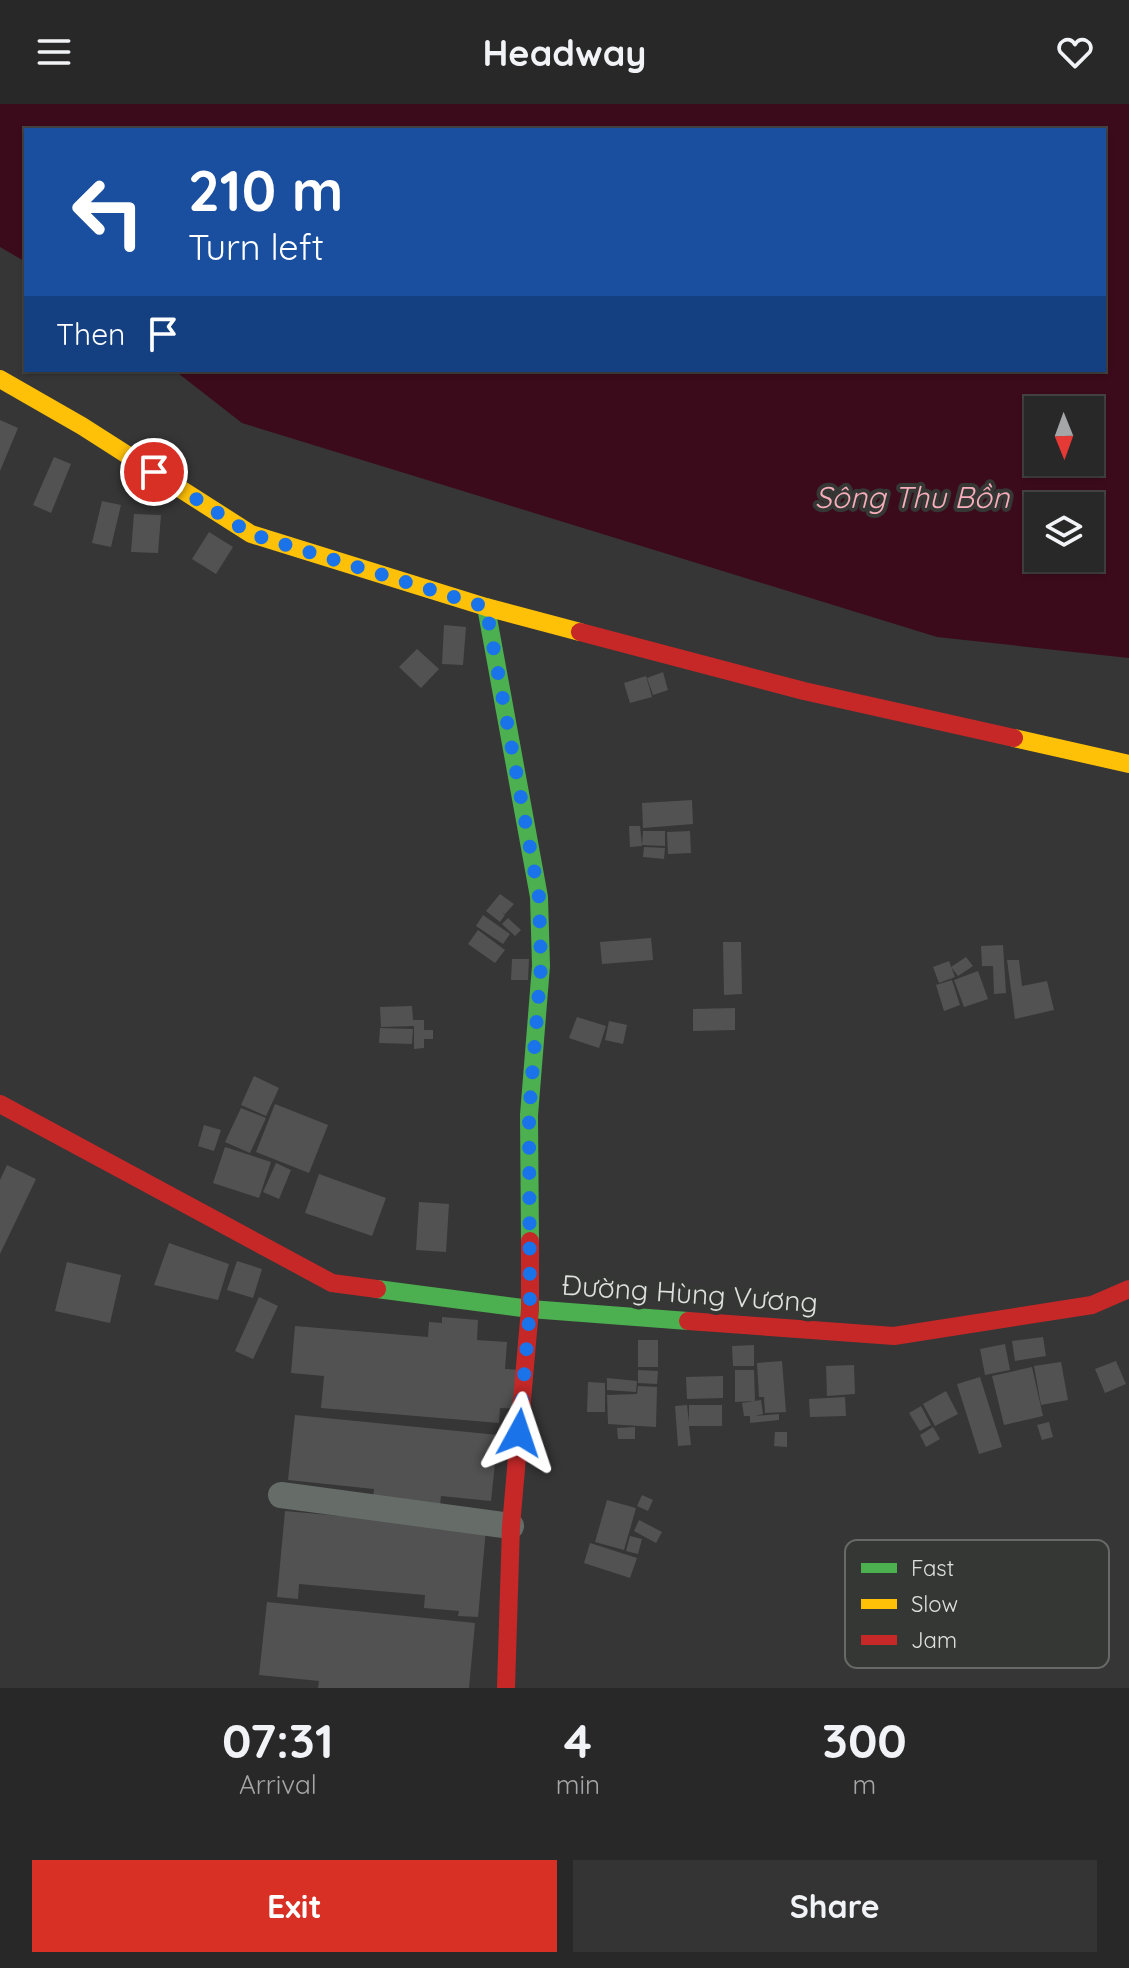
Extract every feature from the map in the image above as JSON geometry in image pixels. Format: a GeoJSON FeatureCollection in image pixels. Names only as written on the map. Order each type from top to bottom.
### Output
{"type":"FeatureCollection","features":[{"type":"Feature","properties":{"kind":"street"},"geometry":{"type":"LineString","coordinates":[[0,379],[251,534],[486,607],[804,691],[1129,764]]}},
{"type":"Feature","properties":{"kind":"street"},"geometry":{"type":"LineString","coordinates":[[486,607],[539,897],[541,966],[529,1115],[530,1309],[511,1526],[506,1688]]}},
{"type":"Feature","properties":{"kind":"street","name":"Đường Hùng Vương"},"geometry":{"type":"LineString","coordinates":[[0,1104],[332,1283],[530,1309],[894,1336],[1092,1305],[1129,1289]]}},
{"type":"Feature","properties":{"kind":"street"},"geometry":{"type":"LineString","coordinates":[[281,1495],[511,1526]]}},
{"type":"Feature","properties":{"kind":"water","name":"Sông Thu Bồn"},"geometry":{"type":"Polygon","coordinates":[[[0,104],[1129,104],[1129,658],[937,637],[242,423],[177,372],[1106,372],[1106,128],[24,128],[24,261],[0,247],[0,104]]]}},
{"type":"Feature","properties":{"kind":"building"},"geometry":{"type":"Polygon","coordinates":[[[0,420],[18,428],[0,471],[0,420]]]}},
{"type":"Feature","properties":{"kind":"building"},"geometry":{"type":"Polygon","coordinates":[[[54,457],[71,464],[51,513],[33,505],[54,457]]]}},
{"type":"Feature","properties":{"kind":"building"},"geometry":{"type":"Polygon","coordinates":[[[102,501],[121,505],[111,547],[92,543],[102,501]]]}},
{"type":"Feature","properties":{"kind":"building"},"geometry":{"type":"Polygon","coordinates":[[[134,514],[161,515],[158,553],[131,552],[134,514]]]}},
{"type":"Feature","properties":{"kind":"building"},"geometry":{"type":"Polygon","coordinates":[[[209,532],[233,547],[216,574],[192,559],[209,532]]]}},
{"type":"Feature","properties":{"kind":"building"},"geometry":{"type":"Polygon","coordinates":[[[444,625],[466,627],[463,665],[442,664],[444,625]]]}},
{"type":"Feature","properties":{"kind":"building"},"geometry":{"type":"Polygon","coordinates":[[[417,649],[439,669],[421,688],[399,667],[417,649]]]}},
{"type":"Feature","properties":{"kind":"building"},"geometry":{"type":"Polygon","coordinates":[[[663,672],[668,690],[653,695],[647,678],[663,672]]]}},
{"type":"Feature","properties":{"kind":"building"},"geometry":{"type":"Polygon","coordinates":[[[646,676],[652,697],[630,703],[624,683],[646,676]]]}},
{"type":"Feature","properties":{"kind":"building"},"geometry":{"type":"Polygon","coordinates":[[[692,800],[693,824],[643,828],[642,803],[692,800]]]}},
{"type":"Feature","properties":{"kind":"building"},"geometry":{"type":"Polygon","coordinates":[[[629,826],[640,826],[642,846],[630,847],[629,826]]]}},
{"type":"Feature","properties":{"kind":"building"},"geometry":{"type":"Polygon","coordinates":[[[643,831],[665,831],[665,846],[642,845],[643,831]]]}},
{"type":"Feature","properties":{"kind":"building"},"geometry":{"type":"Polygon","coordinates":[[[690,831],[691,853],[668,854],[667,832],[690,831]]]}},
{"type":"Feature","properties":{"kind":"building"},"geometry":{"type":"Polygon","coordinates":[[[644,847],[665,848],[664,859],[643,857],[644,847]]]}},
{"type":"Feature","properties":{"kind":"building"},"geometry":{"type":"Polygon","coordinates":[[[500,894],[514,904],[505,914],[502,912],[505,915],[500,922],[486,911],[500,894]]]}},
{"type":"Feature","properties":{"kind":"building"},"geometry":{"type":"Polygon","coordinates":[[[483,915],[510,934],[503,944],[476,926],[483,915]]]}},
{"type":"Feature","properties":{"kind":"building"},"geometry":{"type":"Polygon","coordinates":[[[508,918],[521,930],[515,936],[502,924],[508,918]]]}},
{"type":"Feature","properties":{"kind":"building"},"geometry":{"type":"Polygon","coordinates":[[[478,930],[505,950],[495,963],[468,944],[478,930]]]}},
{"type":"Feature","properties":{"kind":"building"},"geometry":{"type":"Polygon","coordinates":[[[651,938],[653,960],[602,964],[600,942],[651,938]]]}},
{"type":"Feature","properties":{"kind":"building"},"geometry":{"type":"Polygon","coordinates":[[[723,942],[741,942],[742,994],[724,995],[723,942]]]}},
{"type":"Feature","properties":{"kind":"building"},"geometry":{"type":"Polygon","coordinates":[[[1003,945],[1006,993],[994,994],[993,966],[982,966],[981,946],[1003,945]]]}},
{"type":"Feature","properties":{"kind":"building"},"geometry":{"type":"Polygon","coordinates":[[[966,957],[973,966],[958,976],[951,967],[966,957]]]}},
{"type":"Feature","properties":{"kind":"building"},"geometry":{"type":"Polygon","coordinates":[[[512,959],[529,959],[528,980],[511,980],[512,959]]]}},
{"type":"Feature","properties":{"kind":"building"},"geometry":{"type":"Polygon","coordinates":[[[1007,960],[1019,960],[1022,986],[1047,981],[1054,1010],[1015,1019],[1007,960]]]}},
{"type":"Feature","properties":{"kind":"building"},"geometry":{"type":"Polygon","coordinates":[[[949,961],[955,977],[939,983],[933,967],[949,961]]]}},
{"type":"Feature","properties":{"kind":"building"},"geometry":{"type":"Polygon","coordinates":[[[978,971],[988,999],[964,1007],[954,980],[978,971]]]}},
{"type":"Feature","properties":{"kind":"building"},"geometry":{"type":"Polygon","coordinates":[[[952,980],[960,1005],[944,1011],[936,985],[952,980]]]}},
{"type":"Feature","properties":{"kind":"building"},"geometry":{"type":"Polygon","coordinates":[[[412,1006],[413,1020],[424,1020],[424,1030],[433,1030],[433,1039],[424,1039],[424,1048],[414,1049],[414,1026],[381,1027],[380,1007],[412,1006]]]}},
{"type":"Feature","properties":{"kind":"building"},"geometry":{"type":"Polygon","coordinates":[[[735,1008],[735,1030],[693,1031],[693,1009],[735,1008]]]}},
{"type":"Feature","properties":{"kind":"building"},"geometry":{"type":"Polygon","coordinates":[[[577,1017],[606,1026],[599,1048],[569,1038],[577,1017]]]}},
{"type":"Feature","properties":{"kind":"building"},"geometry":{"type":"Polygon","coordinates":[[[609,1021],[627,1025],[623,1044],[605,1040],[609,1021]]]}},
{"type":"Feature","properties":{"kind":"building"},"geometry":{"type":"Polygon","coordinates":[[[380,1028],[413,1029],[412,1044],[379,1043],[380,1028]]]}},
{"type":"Feature","properties":{"kind":"building"},"geometry":{"type":"Polygon","coordinates":[[[254,1076],[279,1088],[266,1116],[241,1105],[254,1076]]]}},
{"type":"Feature","properties":{"kind":"building"},"geometry":{"type":"Polygon","coordinates":[[[275,1104],[328,1125],[309,1173],[256,1152],[275,1104]]]}},
{"type":"Feature","properties":{"kind":"building"},"geometry":{"type":"Polygon","coordinates":[[[241,1108],[266,1118],[250,1153],[225,1142],[241,1108]]]}},
{"type":"Feature","properties":{"kind":"building"},"geometry":{"type":"Polygon","coordinates":[[[204,1125],[221,1130],[214,1151],[198,1146],[204,1125]]]}},
{"type":"Feature","properties":{"kind":"building"},"geometry":{"type":"Polygon","coordinates":[[[225,1147],[271,1162],[259,1198],[213,1183],[225,1147]]]}},
{"type":"Feature","properties":{"kind":"building"},"geometry":{"type":"Polygon","coordinates":[[[276,1163],[291,1170],[279,1199],[263,1192],[276,1163]]]}},
{"type":"Feature","properties":{"kind":"building"},"geometry":{"type":"Polygon","coordinates":[[[7,1165],[36,1179],[0,1254],[0,1180],[7,1165]]]}},
{"type":"Feature","properties":{"kind":"building"},"geometry":{"type":"Polygon","coordinates":[[[319,1174],[386,1198],[372,1236],[305,1213],[319,1174]]]}},
{"type":"Feature","properties":{"kind":"building"},"geometry":{"type":"Polygon","coordinates":[[[419,1202],[449,1204],[446,1252],[416,1250],[419,1202]]]}},
{"type":"Feature","properties":{"kind":"building"},"geometry":{"type":"Polygon","coordinates":[[[169,1243],[229,1264],[218,1300],[154,1285],[169,1243]]]}},
{"type":"Feature","properties":{"kind":"building"},"geometry":{"type":"Polygon","coordinates":[[[237,1261],[262,1269],[253,1298],[227,1290],[237,1261]]]}},
{"type":"Feature","properties":{"kind":"building"},"geometry":{"type":"Polygon","coordinates":[[[67,1262],[121,1275],[110,1323],[55,1311],[67,1262]]]}},
{"type":"Feature","properties":{"kind":"building"},"geometry":{"type":"Polygon","coordinates":[[[259,1297],[278,1306],[253,1359],[235,1351],[259,1297]]]}},
{"type":"Feature","properties":{"kind":"building"},"geometry":{"type":"Polygon","coordinates":[[[442,1317],[478,1320],[477,1340],[507,1342],[505,1369],[520,1370],[517,1409],[500,1408],[499,1423],[321,1408],[324,1376],[291,1373],[295,1326],[428,1337],[429,1322],[442,1323],[442,1317]]]}},
{"type":"Feature","properties":{"kind":"building"},"geometry":{"type":"Polygon","coordinates":[[[1043,1337],[1046,1356],[1015,1361],[1012,1341],[1043,1337]]]}},
{"type":"Feature","properties":{"kind":"building"},"geometry":{"type":"Polygon","coordinates":[[[638,1340],[658,1340],[658,1367],[638,1367],[638,1340]]]}},
{"type":"Feature","properties":{"kind":"building"},"geometry":{"type":"Polygon","coordinates":[[[1005,1344],[1010,1370],[985,1375],[980,1349],[1005,1344]]]}},
{"type":"Feature","properties":{"kind":"building"},"geometry":{"type":"Polygon","coordinates":[[[754,1345],[754,1366],[733,1366],[732,1346],[754,1345]]]}},
{"type":"Feature","properties":{"kind":"building"},"geometry":{"type":"Polygon","coordinates":[[[782,1361],[786,1412],[765,1413],[764,1397],[759,1397],[757,1363],[782,1361]]]}},
{"type":"Feature","properties":{"kind":"building"},"geometry":{"type":"Polygon","coordinates":[[[1116,1361],[1126,1384],[1105,1393],[1095,1369],[1116,1361]]]}},
{"type":"Feature","properties":{"kind":"building"},"geometry":{"type":"Polygon","coordinates":[[[1061,1362],[1068,1400],[1041,1405],[1034,1366],[1061,1362]]]}},
{"type":"Feature","properties":{"kind":"building"},"geometry":{"type":"Polygon","coordinates":[[[854,1365],[855,1394],[827,1396],[826,1366],[854,1365]]]}},
{"type":"Feature","properties":{"kind":"building"},"geometry":{"type":"Polygon","coordinates":[[[1032,1367],[1043,1416],[1004,1425],[992,1376],[1032,1367]]]}},
{"type":"Feature","properties":{"kind":"building"},"geometry":{"type":"Polygon","coordinates":[[[638,1370],[658,1371],[657,1384],[638,1383],[638,1370]]]}},
{"type":"Feature","properties":{"kind":"building"},"geometry":{"type":"Polygon","coordinates":[[[735,1370],[754,1370],[755,1401],[735,1402],[735,1370]]]}},
{"type":"Feature","properties":{"kind":"building"},"geometry":{"type":"Polygon","coordinates":[[[723,1376],[723,1398],[687,1399],[686,1377],[723,1376]]]}},
{"type":"Feature","properties":{"kind":"building"},"geometry":{"type":"Polygon","coordinates":[[[980,1377],[1002,1447],[979,1454],[957,1384],[980,1377]]]}},
{"type":"Feature","properties":{"kind":"building"},"geometry":{"type":"Polygon","coordinates":[[[607,1378],[637,1381],[636,1392],[607,1390],[607,1378]]]}},
{"type":"Feature","properties":{"kind":"building"},"geometry":{"type":"Polygon","coordinates":[[[588,1382],[605,1383],[605,1412],[587,1412],[588,1382]]]}},
{"type":"Feature","properties":{"kind":"building"},"geometry":{"type":"Polygon","coordinates":[[[638,1386],[657,1387],[656,1427],[608,1424],[607,1395],[637,1394],[638,1386]]]}},
{"type":"Feature","properties":{"kind":"building"},"geometry":{"type":"Polygon","coordinates":[[[946,1391],[958,1414],[935,1426],[923,1404],[946,1391]]]}},
{"type":"Feature","properties":{"kind":"building"},"geometry":{"type":"Polygon","coordinates":[[[845,1397],[846,1416],[810,1417],[809,1399],[845,1397]]]}},
{"type":"Feature","properties":{"kind":"building"},"geometry":{"type":"Polygon","coordinates":[[[761,1400],[763,1414],[755,1416],[779,1414],[779,1420],[750,1423],[750,1416],[744,1416],[742,1403],[761,1400]]]}},
{"type":"Feature","properties":{"kind":"building"},"geometry":{"type":"Polygon","coordinates":[[[687,1405],[689,1422],[689,1405],[722,1405],[722,1426],[689,1426],[691,1445],[678,1446],[675,1406],[687,1405]]]}},
{"type":"Feature","properties":{"kind":"building"},"geometry":{"type":"Polygon","coordinates":[[[921,1406],[931,1425],[920,1431],[909,1413],[921,1406]]]}},
{"type":"Feature","properties":{"kind":"building"},"geometry":{"type":"Polygon","coordinates":[[[295,1415],[498,1435],[491,1501],[441,1496],[439,1514],[372,1507],[374,1489],[288,1480],[295,1415]]]}},
{"type":"Feature","properties":{"kind":"building"},"geometry":{"type":"Polygon","coordinates":[[[1049,1422],[1053,1437],[1042,1440],[1037,1425],[1049,1422]]]}},
{"type":"Feature","properties":{"kind":"building"},"geometry":{"type":"Polygon","coordinates":[[[635,1427],[635,1439],[618,1439],[617,1428],[635,1427]]]}},
{"type":"Feature","properties":{"kind":"building"},"geometry":{"type":"Polygon","coordinates":[[[933,1427],[940,1439],[926,1447],[920,1435],[933,1427]]]}},
{"type":"Feature","properties":{"kind":"building"},"geometry":{"type":"Polygon","coordinates":[[[775,1432],[787,1432],[787,1447],[774,1446],[775,1432]]]}},
{"type":"Feature","properties":{"kind":"building"},"geometry":{"type":"Polygon","coordinates":[[[642,1495],[653,1500],[648,1511],[637,1506],[642,1495]]]}},
{"type":"Feature","properties":{"kind":"building"},"geometry":{"type":"Polygon","coordinates":[[[607,1500],[636,1508],[624,1550],[595,1542],[607,1500]]]}},
{"type":"Feature","properties":{"kind":"building"},"geometry":{"type":"Polygon","coordinates":[[[285,1511],[486,1529],[478,1617],[458,1616],[459,1611],[424,1608],[425,1595],[299,1584],[298,1599],[277,1597],[285,1511]]]}},
{"type":"Feature","properties":{"kind":"building"},"geometry":{"type":"Polygon","coordinates":[[[639,1520],[662,1532],[656,1543],[634,1531],[639,1520]]]}},
{"type":"Feature","properties":{"kind":"building"},"geometry":{"type":"Polygon","coordinates":[[[630,1536],[642,1539],[638,1554],[626,1551],[630,1536]]]}},
{"type":"Feature","properties":{"kind":"building"},"geometry":{"type":"Polygon","coordinates":[[[590,1543],[637,1558],[630,1578],[584,1563],[590,1543]]]}},
{"type":"Feature","properties":{"kind":"building"},"geometry":{"type":"Polygon","coordinates":[[[267,1602],[475,1623],[469,1688],[318,1688],[319,1681],[259,1675],[267,1602]]]}},
{"type":"Feature","properties":{"kind":"traffic: fast"},"geometry":{"type":"LineString","coordinates":[[486,607],[539,897],[541,966],[529,1115],[530,1241]]}},
{"type":"Feature","properties":{"kind":"traffic: fast"},"geometry":{"type":"LineString","coordinates":[[377,1289],[530,1309],[688,1321]]}},
{"type":"Feature","properties":{"kind":"traffic: slow"},"geometry":{"type":"LineString","coordinates":[[0,379],[82,426],[251,534],[486,607],[580,632]]}},
{"type":"Feature","properties":{"kind":"traffic: slow"},"geometry":{"type":"LineString","coordinates":[[1014,738],[1129,764]]}},
{"type":"Feature","properties":{"kind":"traffic: jam"},"geometry":{"type":"LineString","coordinates":[[580,632],[804,691],[1014,738]]}},
{"type":"Feature","properties":{"kind":"traffic: jam"},"geometry":{"type":"LineString","coordinates":[[0,1104],[332,1283],[377,1289]]}},
{"type":"Feature","properties":{"kind":"traffic: jam"},"geometry":{"type":"LineString","coordinates":[[506,1688],[511,1526],[530,1309],[530,1241]]}},
{"type":"Feature","properties":{"kind":"traffic: jam"},"geometry":{"type":"LineString","coordinates":[[688,1321],[894,1336],[1092,1305],[1129,1289]]}},
{"type":"Feature","properties":{"kind":"route"},"geometry":{"type":"LineString","coordinates":[[154,472],[251,534],[486,607],[539,897],[541,966],[529,1115],[530,1309],[519,1433]]}}]}
